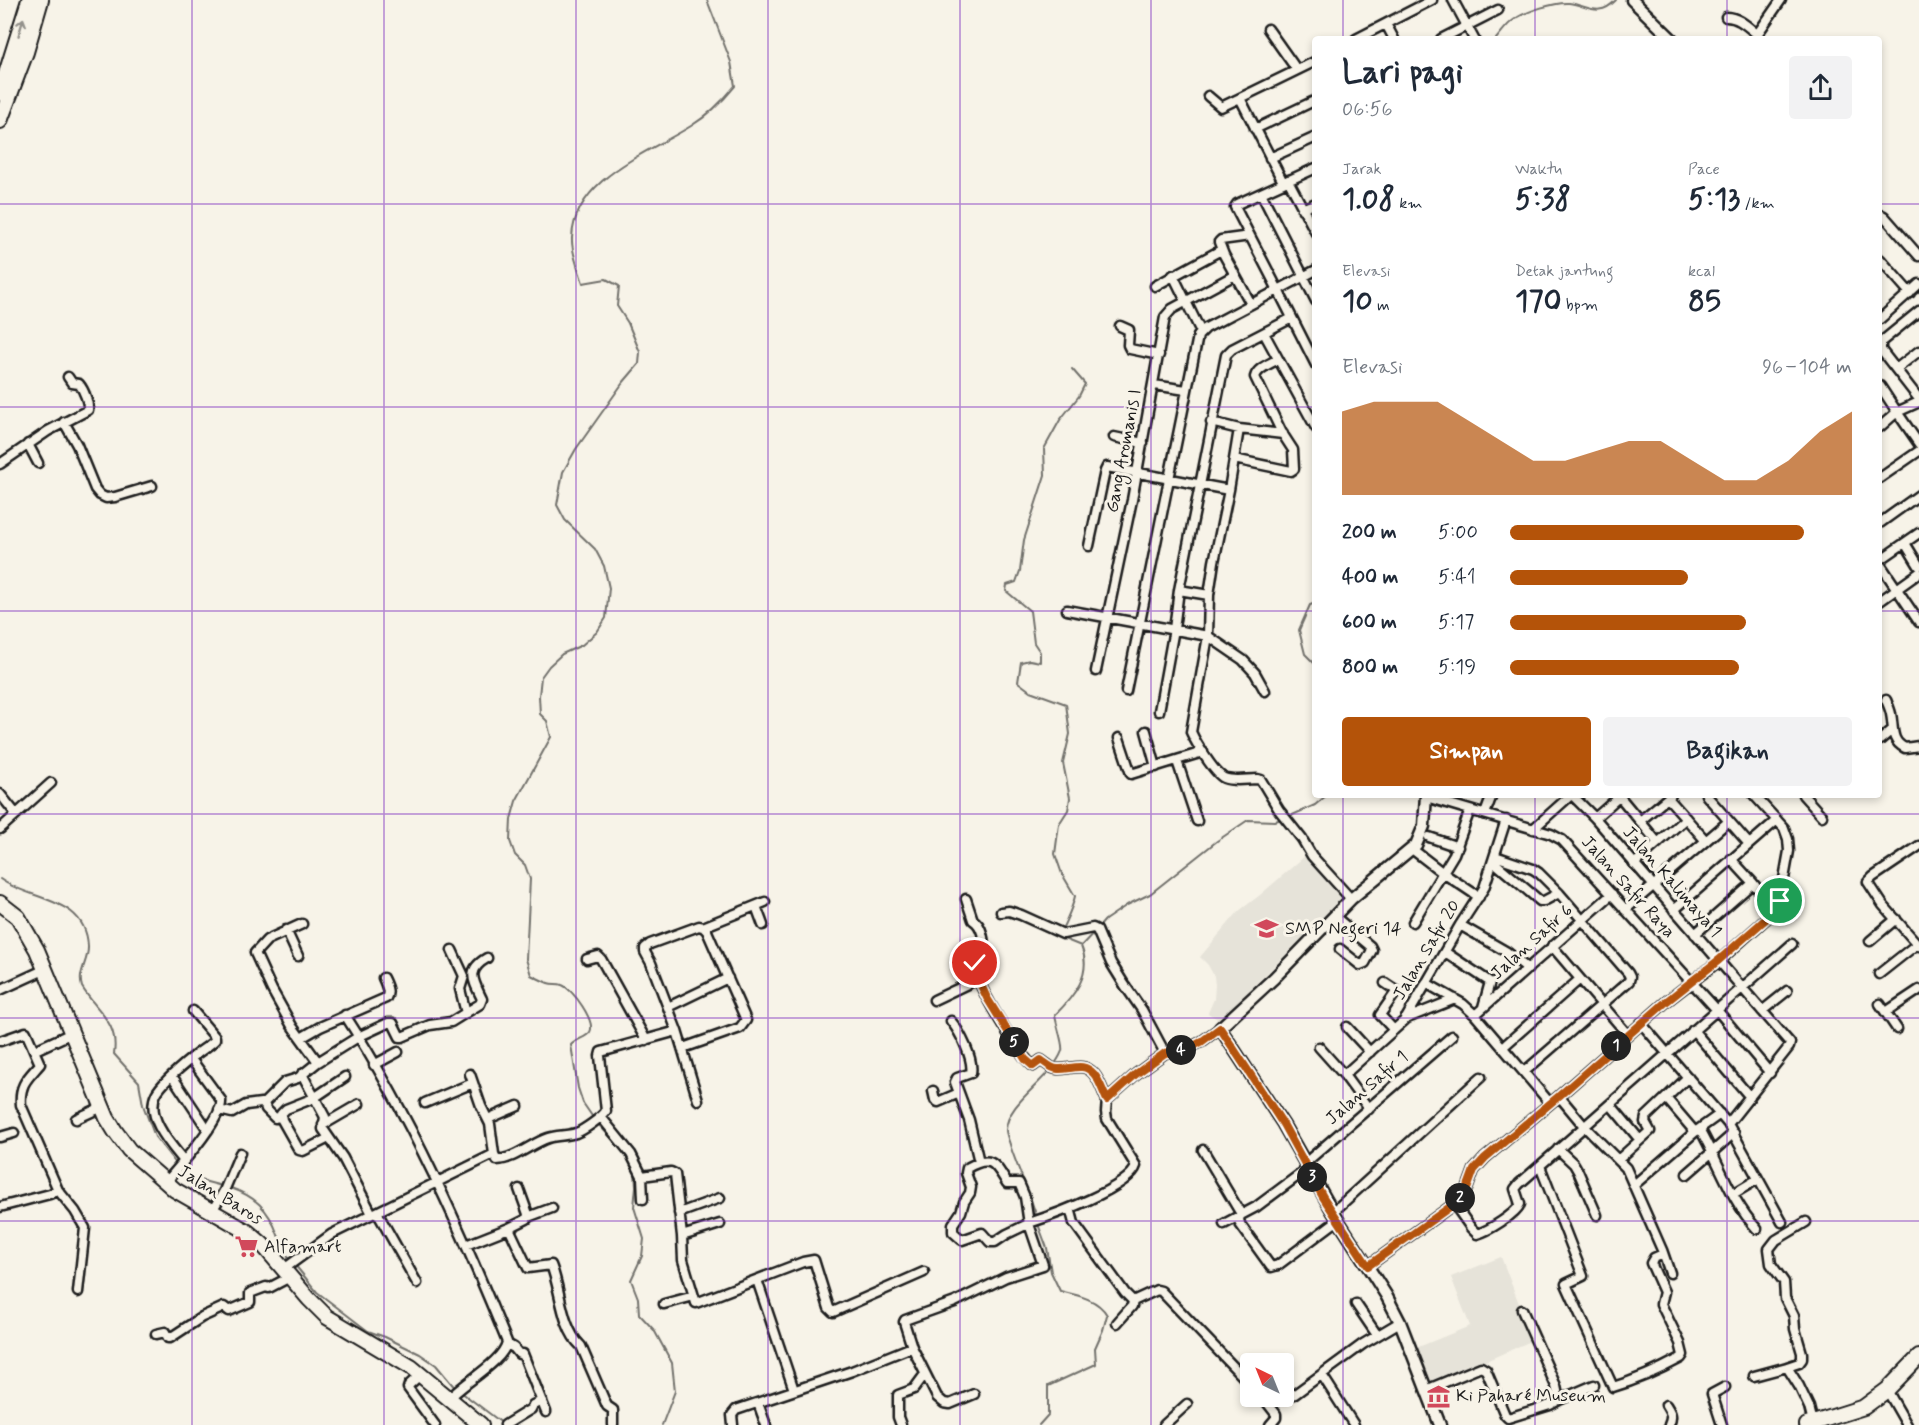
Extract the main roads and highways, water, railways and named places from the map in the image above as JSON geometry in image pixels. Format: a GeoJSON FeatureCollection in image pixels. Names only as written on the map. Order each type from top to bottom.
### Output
{"type":"FeatureCollection","features":[{"type":"Feature","properties":{"kind":"main road"},"geometry":{"type":"LineString","coordinates":[[0,122],[20,50],[29,0]]}},
{"type":"Feature","properties":{"kind":"main road"},"geometry":{"type":"LineString","coordinates":[[0,93],[41,0]]}},
{"type":"Feature","properties":{"kind":"main road","name":"Jalan Baros"},"geometry":{"type":"LineString","coordinates":[[0,903],[18,917],[46,969],[102,1107],[129,1150],[175,1190],[248,1232],[290,1268],[309,1299],[327,1317],[420,1375],[454,1393],[481,1425]]}},
{"type":"Feature","properties":{"kind":"main road"},"geometry":{"type":"LineString","coordinates":[[1810,1424],[1864,1407],[1887,1390],[1919,1357]]}},
{"type":"Feature","properties":{"kind":"waterway"},"geometry":{"type":"LineString","coordinates":[[594,1119],[583,1103],[578,1088],[571,1045],[590,1032],[590,1021],[577,999],[567,988],[531,975],[526,959],[530,879],[525,865],[515,855],[510,841],[511,819],[516,801],[551,737],[547,721],[540,714],[541,677],[562,654],[582,645],[597,632],[606,618],[609,588],[604,566],[595,549],[565,520],[557,505],[563,472],[576,449],[639,364],[640,352],[628,323],[617,306],[619,286],[606,279],[583,283],[572,243],[576,217],[585,199],[599,184],[635,158],[698,122],[715,108],[735,86],[731,62],[707,0]]}},
{"type":"Feature","properties":{"kind":"waterway"},"geometry":{"type":"LineString","coordinates":[[1498,36],[1512,21],[1541,8],[1569,3],[1599,10],[1616,0]]}},
{"type":"Feature","properties":{"kind":"waterway"},"geometry":{"type":"LineString","coordinates":[[1037,1218],[1007,1137],[1008,1119],[1021,1100],[1049,1072],[1062,1051],[1055,1015],[1080,984],[1085,966],[1081,946],[1059,937],[1075,896],[1062,874],[1055,854],[1059,824],[1068,810],[1070,798],[1063,763],[1070,734],[1066,704],[1030,691],[1018,682],[1021,662],[1030,660],[1040,662],[1040,652],[1034,643],[1030,611],[1006,591],[1007,585],[1016,582],[1020,571],[1024,540],[1045,475],[1044,449],[1060,420],[1079,396],[1085,384],[1072,369]]}},
{"type":"Feature","properties":{"kind":"waterway"},"geometry":{"type":"LineString","coordinates":[[1312,604],[1299,630],[1305,654],[1312,661]]}},
{"type":"Feature","properties":{"kind":"waterway"},"geometry":{"type":"LineString","coordinates":[[1288,817],[1315,805],[1323,798]]}},
{"type":"Feature","properties":{"kind":"waterway"},"geometry":{"type":"LineString","coordinates":[[1099,927],[1127,905],[1150,894],[1217,841],[1248,820],[1282,819]]}},
{"type":"Feature","properties":{"kind":"waterway"},"geometry":{"type":"LineString","coordinates":[[0,879],[54,902],[78,918],[85,930],[88,946],[81,976],[82,987],[110,1025],[115,1043],[114,1054],[139,1082],[143,1105],[155,1137],[177,1165]]}},
{"type":"Feature","properties":{"kind":"waterway"},"geometry":{"type":"LineString","coordinates":[[1081,946],[1095,931]]}},
{"type":"Feature","properties":{"kind":"waterway"},"geometry":{"type":"LineString","coordinates":[[598,1124],[628,1156],[635,1173],[634,1207],[644,1239],[642,1256],[631,1280],[638,1298],[639,1314],[654,1330],[672,1363],[675,1391],[662,1425]]}},
{"type":"Feature","properties":{"kind":"waterway"},"geometry":{"type":"LineString","coordinates":[[181,1169],[192,1178],[222,1186]]}},
{"type":"Feature","properties":{"kind":"waterway"},"geometry":{"type":"LineString","coordinates":[[228,1187],[246,1194],[265,1210],[291,1261]]}},
{"type":"Feature","properties":{"kind":"waterway"},"geometry":{"type":"LineString","coordinates":[[1038,1224],[1047,1248],[1051,1272],[1060,1291],[1093,1301],[1107,1315],[1095,1348],[1096,1364],[1048,1386],[1048,1415],[1039,1425]]}},
{"type":"Feature","properties":{"kind":"waterway"},"geometry":{"type":"LineString","coordinates":[[295,1265],[317,1292],[368,1331],[420,1354],[436,1365],[456,1389]]}},
{"type":"Feature","properties":{"kind":"waterway"},"geometry":{"type":"LineString","coordinates":[[461,1392],[502,1423]]}},
{"type":"Feature","properties":{"kind":"place","name":"SMP Negeri 14"},"geometry":{"type":"Point","coordinates":[1267,929]}},
{"type":"Feature","properties":{"kind":"place","name":"Alfamart"},"geometry":{"type":"Point","coordinates":[246,1247]}},
{"type":"Feature","properties":{"kind":"place","name":"Ki Paharé Museum"},"geometry":{"type":"Point","coordinates":[1438,1396]}}]}
